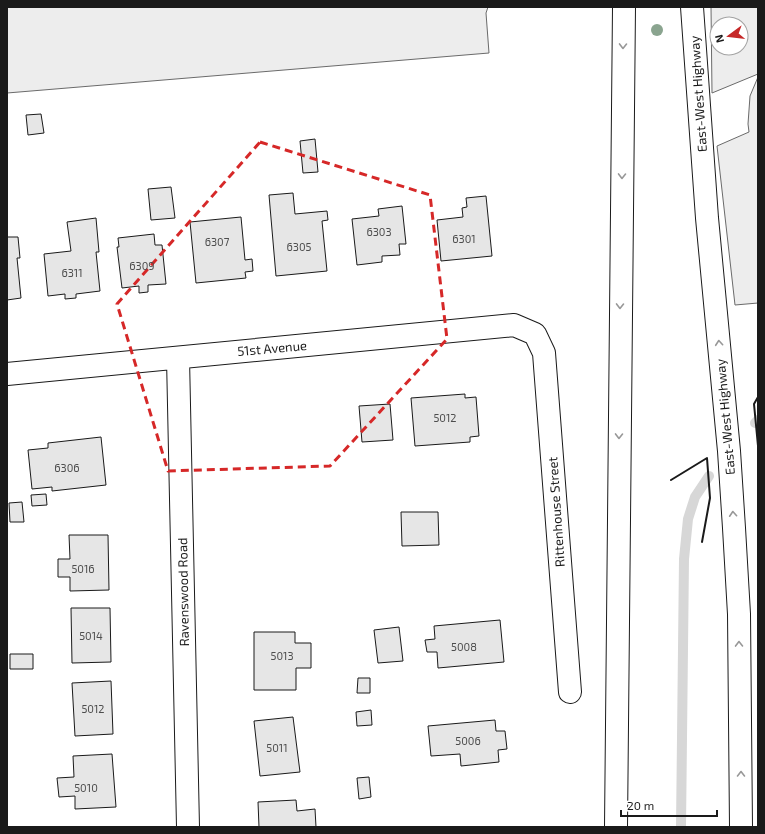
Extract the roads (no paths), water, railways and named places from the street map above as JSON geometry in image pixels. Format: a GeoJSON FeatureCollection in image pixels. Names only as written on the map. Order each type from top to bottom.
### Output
{"type":"FeatureCollection","features":[{"type":"Feature","properties":{"kind":"main road"},"geometry":{"type":"LineString","coordinates":[[616,827],[624,7]]}},
{"type":"Feature","properties":{"kind":"main road","name":"East-West Highway"},"geometry":{"type":"LineString","coordinates":[[692,7],[707,218],[729,451],[734,528],[739,614],[741,827]]}},
{"type":"Feature","properties":{"kind":"main road","name":"51st Avenue"},"geometry":{"type":"LineString","coordinates":[[7,374],[514,325],[535,334]]}},
{"type":"Feature","properties":{"kind":"main road","name":"Rittenhouse Street"},"geometry":{"type":"LineString","coordinates":[[535,334],[544,353],[570,692]]}},
{"type":"Feature","properties":{"kind":"main road","name":"Ravenswood Road"},"geometry":{"type":"LineString","coordinates":[[178,358],[188,827]]}},
{"type":"Feature","properties":{"kind":"waterway"},"geometry":{"type":"LineString","coordinates":[[755,423],[758,420]]}},
{"type":"Feature","properties":{"kind":"waterway"},"geometry":{"type":"LineString","coordinates":[[681,827],[684,559],[688,519],[695,497],[709,476]]}}]}
